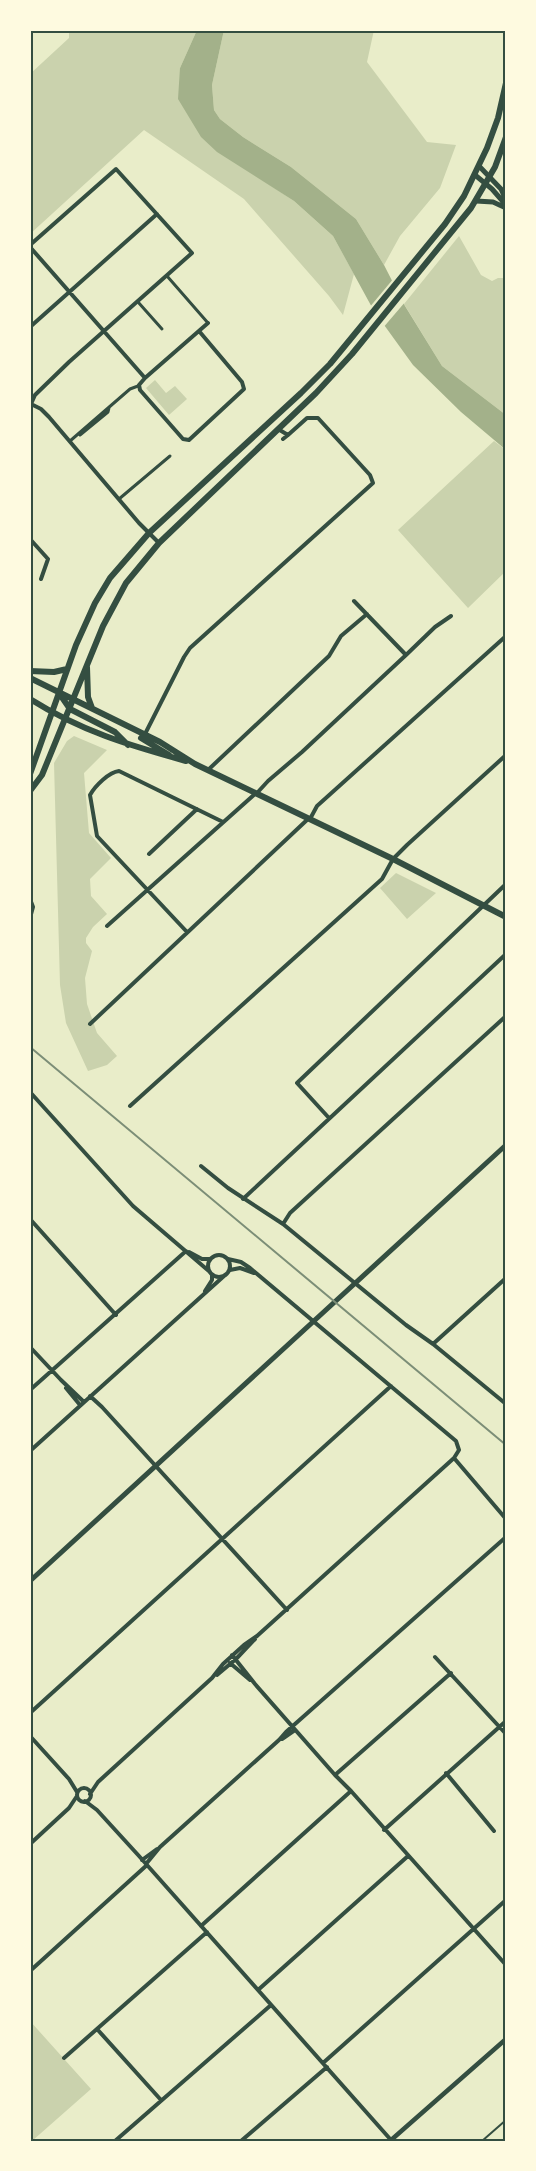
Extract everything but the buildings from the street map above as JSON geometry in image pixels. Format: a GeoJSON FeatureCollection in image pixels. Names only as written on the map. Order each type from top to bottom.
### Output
{"type":"FeatureCollection","features":[{"type":"Feature","properties":{"kind":"main road"},"geometry":{"type":"LineString","coordinates":[[30,774],[67,669],[87,619],[102,590],[149,533],[301,393],[347,344],[452,214],[475,175],[490,140],[506,83]]}},
{"type":"Feature","properties":{"kind":"main road"},"geometry":{"type":"LineString","coordinates":[[30,791],[42,775],[108,616],[121,592],[159,543],[316,393],[352,354],[459,225],[490,177],[506,137]]}},
{"type":"Feature","properties":{"kind":"main road"},"geometry":{"type":"LineString","coordinates":[[479,166],[501,189],[506,204]]}},
{"type":"Feature","properties":{"kind":"main road"},"geometry":{"type":"LineString","coordinates":[[475,175],[506,204]]}},
{"type":"Feature","properties":{"kind":"main road"},"geometry":{"type":"LineString","coordinates":[[476,201],[506,204]]}},
{"type":"Feature","properties":{"kind":"main road"},"geometry":{"type":"LineString","coordinates":[[87,666],[88,698],[92,708]]}},
{"type":"Feature","properties":{"kind":"main road"},"geometry":{"type":"LineString","coordinates":[[30,671],[54,672],[67,669]]}},
{"type":"Feature","properties":{"kind":"main road"},"geometry":{"type":"LineString","coordinates":[[30,678],[92,708],[195,764],[506,916]]}},
{"type":"Feature","properties":{"kind":"main road"},"geometry":{"type":"LineString","coordinates":[[59,693],[70,709],[115,732],[129,745]]}},
{"type":"Feature","properties":{"kind":"main road"},"geometry":{"type":"LineString","coordinates":[[30,699],[101,736],[195,764]]}},
{"type":"Feature","properties":{"kind":"main road"},"geometry":{"type":"LineString","coordinates":[[129,745],[143,736]]}},
{"type":"Feature","properties":{"kind":"main road"},"geometry":{"type":"LineString","coordinates":[[143,736],[171,757]]}},
{"type":"Feature","properties":{"kind":"main road"},"geometry":{"type":"LineString","coordinates":[[30,1581],[506,1145]]}},
{"type":"Feature","properties":{"kind":"street"},"geometry":{"type":"LineString","coordinates":[[145,378],[105,332],[30,246],[116,169],[192,253],[105,332],[69,362],[35,395],[31,404],[41,409],[75,438],[119,499],[159,543]]}},
{"type":"Feature","properties":{"kind":"street"},"geometry":{"type":"LineString","coordinates":[[30,327],[157,214]]}},
{"type":"Feature","properties":{"kind":"street"},"geometry":{"type":"LineString","coordinates":[[75,438],[208,323],[167,276]]}},
{"type":"Feature","properties":{"kind":"street"},"geometry":{"type":"LineString","coordinates":[[138,302],[162,330]]}},
{"type":"Feature","properties":{"kind":"street"},"geometry":{"type":"LineString","coordinates":[[139,385],[140,390],[183,439],[189,440],[243,392],[242,382],[199,331]]}},
{"type":"Feature","properties":{"kind":"street"},"geometry":{"type":"LineString","coordinates":[[143,736],[190,648],[370,486],[373,480],[316,417],[309,417],[283,439]]}},
{"type":"Feature","properties":{"kind":"street"},"geometry":{"type":"LineString","coordinates":[[278,429],[288,435]]}},
{"type":"Feature","properties":{"kind":"street"},"geometry":{"type":"LineString","coordinates":[[119,499],[170,456]]}},
{"type":"Feature","properties":{"kind":"street"},"geometry":{"type":"LineString","coordinates":[[30,539],[48,559],[42,579]]}},
{"type":"Feature","properties":{"kind":"street"},"geometry":{"type":"LineString","coordinates":[[354,601],[406,655]]}},
{"type":"Feature","properties":{"kind":"street"},"geometry":{"type":"LineString","coordinates":[[208,770],[329,656],[341,636],[367,614]]}},
{"type":"Feature","properties":{"kind":"street"},"geometry":{"type":"LineString","coordinates":[[107,926],[302,752],[435,627],[451,616]]}},
{"type":"Feature","properties":{"kind":"street"},"geometry":{"type":"LineString","coordinates":[[90,1024],[309,819],[317,806],[506,636]]}},
{"type":"Feature","properties":{"kind":"street"},"geometry":{"type":"LineString","coordinates":[[130,1106],[382,879],[393,859],[506,754]]}},
{"type":"Feature","properties":{"kind":"street"},"geometry":{"type":"LineString","coordinates":[[187,932],[97,836],[91,802],[92,791],[116,771],[123,772],[223,822]]}},
{"type":"Feature","properties":{"kind":"street"},"geometry":{"type":"LineString","coordinates":[[149,854],[197,809]]}},
{"type":"Feature","properties":{"kind":"street"},"geometry":{"type":"LineString","coordinates":[[329,1118],[297,1083],[506,884]]}},
{"type":"Feature","properties":{"kind":"street"},"geometry":{"type":"LineString","coordinates":[[30,898],[33,907],[30,918]]}},
{"type":"Feature","properties":{"kind":"street"},"geometry":{"type":"LineString","coordinates":[[243,1199],[506,954]]}},
{"type":"Feature","properties":{"kind":"street"},"geometry":{"type":"LineString","coordinates":[[283,1224],[290,1213],[506,1016]]}},
{"type":"Feature","properties":{"kind":"street"},"geometry":{"type":"LineString","coordinates":[[30,1092],[133,1206],[216,1277],[224,1276]]}},
{"type":"Feature","properties":{"kind":"street"},"geometry":{"type":"LineString","coordinates":[[201,1166],[243,1199],[283,1224],[505,1403]]}},
{"type":"Feature","properties":{"kind":"street"},"geometry":{"type":"LineString","coordinates":[[30,1219],[116,1315]]}},
{"type":"Feature","properties":{"kind":"street"},"geometry":{"type":"LineString","coordinates":[[186,1251],[202,1259],[221,1255],[245,1264],[456,1441],[459,1450],[454,1458],[287,1610],[232,1655],[212,1678]]}},
{"type":"Feature","properties":{"kind":"street"},"geometry":{"type":"LineString","coordinates":[[30,1390],[186,1251]]}},
{"type":"Feature","properties":{"kind":"street"},"geometry":{"type":"LineString","coordinates":[[203,1294],[212,1280],[208,1265],[211,1258]]}},
{"type":"Feature","properties":{"kind":"street"},"geometry":{"type":"LineString","coordinates":[[228,1259],[230,1270]]}},
{"type":"Feature","properties":{"kind":"street"},"geometry":{"type":"LineString","coordinates":[[30,1451],[230,1270],[240,1268],[255,1274]]}},
{"type":"Feature","properties":{"kind":"street"},"geometry":{"type":"LineString","coordinates":[[433,1344],[506,1278]]}},
{"type":"Feature","properties":{"kind":"street"},"geometry":{"type":"LineString","coordinates":[[30,1347],[82,1404]]}},
{"type":"Feature","properties":{"kind":"street"},"geometry":{"type":"LineString","coordinates":[[30,1713],[391,1386]]}},
{"type":"Feature","properties":{"kind":"street"},"geometry":{"type":"LineString","coordinates":[[91,1395],[287,1610]]}},
{"type":"Feature","properties":{"kind":"street"},"geometry":{"type":"LineString","coordinates":[[454,1458],[506,1520]]}},
{"type":"Feature","properties":{"kind":"street"},"geometry":{"type":"LineString","coordinates":[[30,1971],[160,1847],[506,1537]]}},
{"type":"Feature","properties":{"kind":"street"},"geometry":{"type":"LineString","coordinates":[[69,1808],[84,1801],[98,1782],[212,1678],[231,1664],[257,1636]]}},
{"type":"Feature","properties":{"kind":"street"},"geometry":{"type":"LineString","coordinates":[[232,1655],[293,1728],[506,1965]]}},
{"type":"Feature","properties":{"kind":"street"},"geometry":{"type":"LineString","coordinates":[[435,1657],[506,1734]]}},
{"type":"Feature","properties":{"kind":"street"},"geometry":{"type":"LineString","coordinates":[[227,1660],[255,1684]]}},
{"type":"Feature","properties":{"kind":"street"},"geometry":{"type":"LineString","coordinates":[[335,1775],[451,1673]]}},
{"type":"Feature","properties":{"kind":"street"},"geometry":{"type":"LineString","coordinates":[[384,1830],[446,1773],[501,1728],[506,1721]]}},
{"type":"Feature","properties":{"kind":"street"},"geometry":{"type":"LineString","coordinates":[[30,1736],[69,1779],[77,1794],[97,1810],[145,1863],[391,2141],[506,2039]]}},
{"type":"Feature","properties":{"kind":"street"},"geometry":{"type":"LineString","coordinates":[[446,1773],[494,1831]]}},
{"type":"Feature","properties":{"kind":"street"},"geometry":{"type":"LineString","coordinates":[[69,1779],[84,1788],[97,1810]]}},
{"type":"Feature","properties":{"kind":"street"},"geometry":{"type":"LineString","coordinates":[[30,1844],[69,1808],[77,1794],[98,1782]]}},
{"type":"Feature","properties":{"kind":"street"},"geometry":{"type":"LineString","coordinates":[[201,1926],[351,1791]]}},
{"type":"Feature","properties":{"kind":"street"},"geometry":{"type":"LineString","coordinates":[[258,1990],[408,1856]]}},
{"type":"Feature","properties":{"kind":"street"},"geometry":{"type":"LineString","coordinates":[[323,2062],[506,1900]]}},
{"type":"Feature","properties":{"kind":"street"},"geometry":{"type":"LineString","coordinates":[[64,2058],[207,1932]]}},
{"type":"Feature","properties":{"kind":"street"},"geometry":{"type":"LineString","coordinates":[[115,2141],[271,2004]]}},
{"type":"Feature","properties":{"kind":"street"},"geometry":{"type":"LineString","coordinates":[[97,2029],[161,2100]]}},
{"type":"Feature","properties":{"kind":"street"},"geometry":{"type":"LineString","coordinates":[[242,2141],[327,2067]]}},
{"type":"Feature","properties":{"kind":"lane"},"geometry":{"type":"LineString","coordinates":[[482,2141],[506,2120]]}},
{"type":"Feature","properties":{"kind":"shaded area"},"geometry":{"type":"Polygon","coordinates":[[[69,30],[197,30],[180,68],[241,166],[294,201],[333,236],[354,274],[343,315],[244,199],[144,130],[30,234],[30,74],[69,38],[69,30]]]}},
{"type":"Feature","properties":{"kind":"shaded area"},"geometry":{"type":"Polygon","coordinates":[[[197,30],[224,30],[212,85],[214,110],[220,119],[243,137],[291,167],[356,219],[442,366],[506,415],[506,450],[461,412],[413,365],[374,311],[333,236],[294,201],[217,152],[201,137],[178,99],[180,68],[197,30]]]}},
{"type":"Feature","properties":{"kind":"shaded area"},"geometry":{"type":"Polygon","coordinates":[[[224,30],[374,30],[367,62],[427,142],[456,145],[440,188],[400,236],[384,265],[356,219],[291,167],[243,137],[220,119],[214,110],[212,85],[224,30]]]}},
{"type":"Feature","properties":{"kind":"shaded area"},"geometry":{"type":"Polygon","coordinates":[[[459,236],[481,275],[492,281],[506,278],[506,415],[442,366],[404,304],[459,236]]]}},
{"type":"Feature","properties":{"kind":"shaded area"},"geometry":{"type":"Polygon","coordinates":[[[155,380],[166,393],[175,386],[187,399],[169,415],[146,388],[155,380]]]}},
{"type":"Feature","properties":{"kind":"shaded area"},"geometry":{"type":"Polygon","coordinates":[[[494,441],[506,450],[506,571],[468,608],[398,530],[494,441]]]}},
{"type":"Feature","properties":{"kind":"shaded area"},"geometry":{"type":"Polygon","coordinates":[[[74,736],[107,750],[84,773],[89,833],[111,858],[90,879],[91,896],[107,914],[93,927],[86,938],[86,943],[92,951],[85,978],[87,1004],[97,1033],[117,1056],[107,1065],[88,1071],[66,1023],[60,985],[54,763],[67,741],[74,736]]]}},
{"type":"Feature","properties":{"kind":"shaded area"},"geometry":{"type":"Polygon","coordinates":[[[396,873],[436,893],[407,919],[380,888],[396,873]]]}},
{"type":"Feature","properties":{"kind":"shaded area"},"geometry":{"type":"Polygon","coordinates":[[[30,2021],[91,2089],[32,2141],[30,2141],[30,2021]]]}},
{"type":"Feature","properties":{"kind":"pier"},"geometry":{"type":"Polygon","coordinates":[[[394,278],[406,301],[382,329],[369,308],[394,278]]]}},
{"type":"Feature","properties":{"kind":"railway"},"geometry":{"type":"LineString","coordinates":[[30,1047],[506,1445]]}}]}
